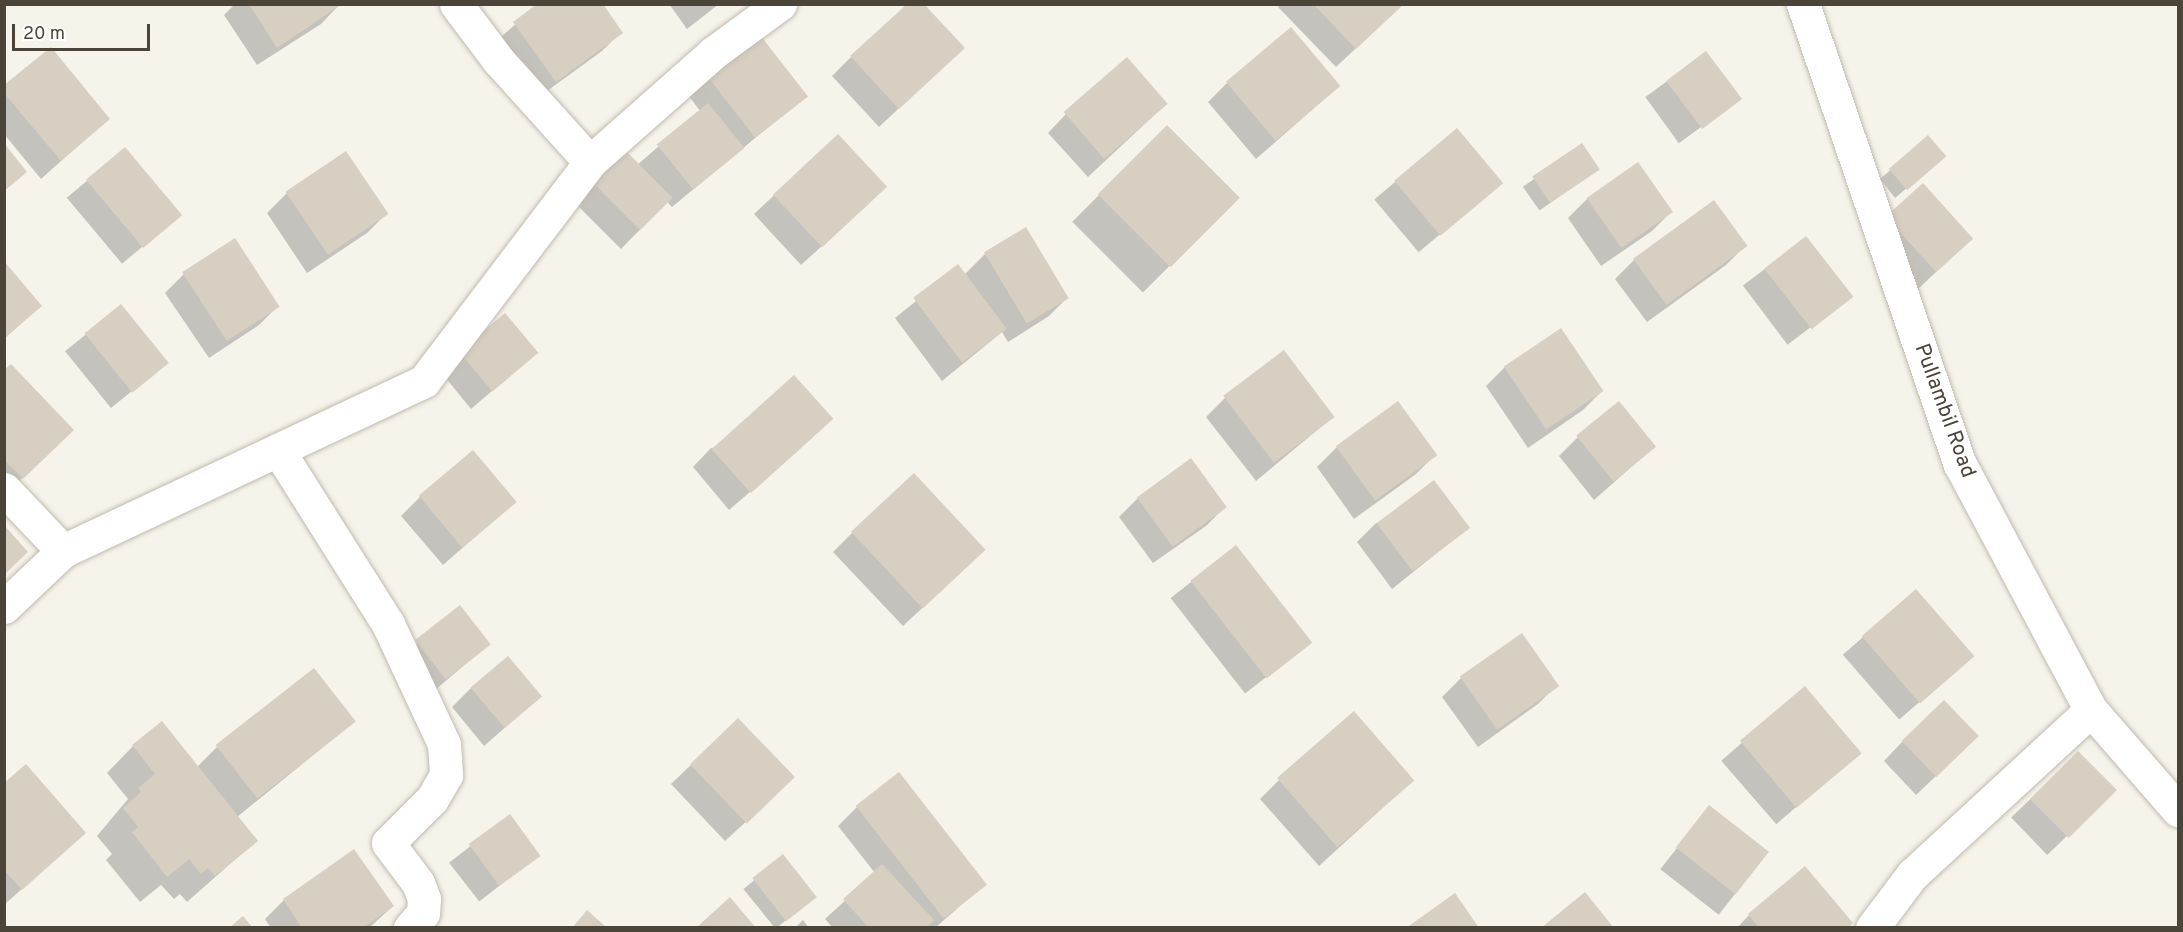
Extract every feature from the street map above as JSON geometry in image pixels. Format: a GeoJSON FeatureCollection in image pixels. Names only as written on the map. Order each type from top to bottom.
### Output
{"type":"FeatureCollection","features":[{"type":"Feature","properties":{"kind":"street"},"geometry":{"type":"LineString","coordinates":[[456,4],[499,60],[591,162]]}},
{"type":"Feature","properties":{"kind":"street"},"geometry":{"type":"LineString","coordinates":[[4,607],[63,550],[424,381],[591,162],[713,53],[780,4]]}},
{"type":"Feature","properties":{"kind":"street","name":"Pullambil Road"},"geometry":{"type":"LineString","coordinates":[[1803,4],[1960,464],[2091,710],[2178,810]]}},
{"type":"Feature","properties":{"kind":"street"},"geometry":{"type":"LineString","coordinates":[[278,450],[388,624],[444,744],[446,775],[432,798],[388,843],[418,883],[424,899],[423,913],[410,927]]}},
{"type":"Feature","properties":{"kind":"street"},"geometry":{"type":"LineString","coordinates":[[4,489],[63,550]]}},
{"type":"Feature","properties":{"kind":"street"},"geometry":{"type":"LineString","coordinates":[[1872,927],[1912,875],[2091,710]]}},
{"type":"Feature","properties":{"kind":"building"},"geometry":{"type":"Polygon","coordinates":[[[249,4],[342,4],[277,48],[249,4]]]}},
{"type":"Feature","properties":{"kind":"building"},"geometry":{"type":"Polygon","coordinates":[[[537,4],[603,4],[623,33],[556,82],[513,22],[537,4]]]}},
{"type":"Feature","properties":{"kind":"building"},"geometry":{"type":"Polygon","coordinates":[[[907,4],[924,4],[965,48],[899,109],[850,56],[907,4]]]}},
{"type":"Feature","properties":{"kind":"building"},"geometry":{"type":"Polygon","coordinates":[[[1313,4],[1404,4],[1356,49],[1313,4]]]}},
{"type":"Feature","properties":{"kind":"building"},"geometry":{"type":"Polygon","coordinates":[[[1291,27],[1340,86],[1275,141],[1226,82],[1291,27]]]}},
{"type":"Feature","properties":{"kind":"building"},"geometry":{"type":"Polygon","coordinates":[[[760,35],[808,96],[755,138],[707,76],[760,35]]]}},
{"type":"Feature","properties":{"kind":"building"},"geometry":{"type":"Polygon","coordinates":[[[51,47],[110,119],[61,161],[4,93],[4,85],[51,47]]]}},
{"type":"Feature","properties":{"kind":"building"},"geometry":{"type":"Polygon","coordinates":[[[1706,51],[1742,99],[1702,129],[1666,81],[1706,51]]]}},
{"type":"Feature","properties":{"kind":"building"},"geometry":{"type":"Polygon","coordinates":[[[1127,57],[1168,104],[1104,159],[1064,112],[1127,57]]]}},
{"type":"Feature","properties":{"kind":"building"},"geometry":{"type":"Polygon","coordinates":[[[708,103],[745,148],[693,190],[657,145],[708,103]]]}},
{"type":"Feature","properties":{"kind":"building"},"geometry":{"type":"Polygon","coordinates":[[[1167,125],[1240,198],[1171,267],[1098,194],[1167,125]]]}},
{"type":"Feature","properties":{"kind":"building"},"geometry":{"type":"Polygon","coordinates":[[[1457,128],[1503,183],[1440,236],[1394,181],[1457,128]]]}},
{"type":"Feature","properties":{"kind":"building"},"geometry":{"type":"Polygon","coordinates":[[[838,134],[887,187],[822,247],[773,195],[838,134]]]}},
{"type":"Feature","properties":{"kind":"building"},"geometry":{"type":"Polygon","coordinates":[[[1928,135],[1946,156],[1907,190],[1889,169],[1928,135]]]}},
{"type":"Feature","properties":{"kind":"building"},"geometry":{"type":"Polygon","coordinates":[[[4,143],[27,172],[4,191],[4,143]]]}},
{"type":"Feature","properties":{"kind":"building"},"geometry":{"type":"Polygon","coordinates":[[[1582,143],[1600,170],[1550,203],[1532,177],[1582,143]]]}},
{"type":"Feature","properties":{"kind":"building"},"geometry":{"type":"Polygon","coordinates":[[[125,147],[182,215],[143,248],[86,180],[125,147]]]}},
{"type":"Feature","properties":{"kind":"building"},"geometry":{"type":"Polygon","coordinates":[[[346,151],[388,214],[328,255],[285,192],[346,151]]]}},
{"type":"Feature","properties":{"kind":"building"},"geometry":{"type":"Polygon","coordinates":[[[626,151],[673,198],[640,230],[593,184],[626,151]]]}},
{"type":"Feature","properties":{"kind":"building"},"geometry":{"type":"Polygon","coordinates":[[[1638,162],[1673,212],[1621,248],[1586,198],[1638,162]]]}},
{"type":"Feature","properties":{"kind":"building"},"geometry":{"type":"Polygon","coordinates":[[[1923,183],[1973,239],[1936,272],[1886,216],[1923,183]]]}},
{"type":"Feature","properties":{"kind":"building"},"geometry":{"type":"Polygon","coordinates":[[[1714,200],[1748,246],[1667,305],[1633,259],[1714,200]]]}},
{"type":"Feature","properties":{"kind":"building"},"geometry":{"type":"Polygon","coordinates":[[[1026,227],[1069,298],[1027,323],[984,252],[1026,227]]]}},
{"type":"Feature","properties":{"kind":"building"},"geometry":{"type":"Polygon","coordinates":[[[1806,236],[1853,297],[1812,329],[1764,269],[1806,236]]]}},
{"type":"Feature","properties":{"kind":"building"},"geometry":{"type":"Polygon","coordinates":[[[235,238],[280,307],[227,341],[182,272],[235,238]]]}},
{"type":"Feature","properties":{"kind":"building"},"geometry":{"type":"Polygon","coordinates":[[[4,261],[42,306],[4,338],[4,261]]]}},
{"type":"Feature","properties":{"kind":"building"},"geometry":{"type":"Polygon","coordinates":[[[958,264],[1007,329],[962,362],[913,298],[958,264]]]}},
{"type":"Feature","properties":{"kind":"building"},"geometry":{"type":"Polygon","coordinates":[[[121,304],[169,363],[132,393],[84,334],[121,304]]]}},
{"type":"Feature","properties":{"kind":"building"},"geometry":{"type":"Polygon","coordinates":[[[505,313],[538,353],[492,391],[459,352],[505,313]]]}},
{"type":"Feature","properties":{"kind":"building"},"geometry":{"type":"Polygon","coordinates":[[[1561,328],[1603,391],[1546,430],[1504,367],[1561,328]]]}},
{"type":"Feature","properties":{"kind":"building"},"geometry":{"type":"Polygon","coordinates":[[[1284,350],[1335,417],[1274,463],[1223,396],[1284,350]]]}},
{"type":"Feature","properties":{"kind":"building"},"geometry":{"type":"Polygon","coordinates":[[[11,364],[74,430],[23,479],[4,460],[4,370],[11,364]]]}},
{"type":"Feature","properties":{"kind":"building"},"geometry":{"type":"Polygon","coordinates":[[[794,375],[833,419],[751,493],[712,449],[794,375]]]}},
{"type":"Feature","properties":{"kind":"building"},"geometry":{"type":"Polygon","coordinates":[[[1398,401],[1437,455],[1375,500],[1336,446],[1398,401]]]}},
{"type":"Feature","properties":{"kind":"building"},"geometry":{"type":"Polygon","coordinates":[[[1619,401],[1656,447],[1613,481],[1576,436],[1619,401]]]}},
{"type":"Feature","properties":{"kind":"building"},"geometry":{"type":"Polygon","coordinates":[[[473,450],[517,502],[462,548],[419,496],[473,450]]]}},
{"type":"Feature","properties":{"kind":"building"},"geometry":{"type":"Polygon","coordinates":[[[1191,458],[1227,507],[1173,547],[1137,497],[1191,458]]]}},
{"type":"Feature","properties":{"kind":"building"},"geometry":{"type":"Polygon","coordinates":[[[914,473],[986,550],[923,608],[851,532],[914,473]]]}},
{"type":"Feature","properties":{"kind":"building"},"geometry":{"type":"Polygon","coordinates":[[[1434,480],[1470,528],[1413,571],[1376,523],[1434,480]]]}},
{"type":"Feature","properties":{"kind":"building"},"geometry":{"type":"Polygon","coordinates":[[[5,526],[28,552],[5,574],[5,526]]]}},
{"type":"Feature","properties":{"kind":"building"},"geometry":{"type":"Polygon","coordinates":[[[1236,545],[1312,643],[1267,678],[1190,581],[1236,545]]]}},
{"type":"Feature","properties":{"kind":"building"},"geometry":{"type":"Polygon","coordinates":[[[1916,589],[1974,656],[1920,703],[1862,636],[1916,589]]]}},
{"type":"Feature","properties":{"kind":"building"},"geometry":{"type":"Polygon","coordinates":[[[460,605],[491,644],[446,679],[415,640],[460,605]]]}},
{"type":"Feature","properties":{"kind":"building"},"geometry":{"type":"Polygon","coordinates":[[[1522,633],[1559,686],[1497,730],[1460,677],[1522,633]]]}},
{"type":"Feature","properties":{"kind":"building"},"geometry":{"type":"Polygon","coordinates":[[[508,656],[542,697],[505,728],[470,687],[508,656]]]}},
{"type":"Feature","properties":{"kind":"building"},"geometry":{"type":"Polygon","coordinates":[[[314,668],[356,722],[257,799],[215,745],[314,668]]]}},
{"type":"Feature","properties":{"kind":"building"},"geometry":{"type":"Polygon","coordinates":[[[1805,686],[1862,753],[1796,808],[1740,741],[1805,686]]]}},
{"type":"Feature","properties":{"kind":"building"},"geometry":{"type":"Polygon","coordinates":[[[1944,700],[1979,736],[1936,777],[1902,741],[1944,700]]]}},
{"type":"Feature","properties":{"kind":"building"},"geometry":{"type":"Polygon","coordinates":[[[1354,711],[1414,780],[1337,847],[1277,778],[1354,711]]]}},
{"type":"Feature","properties":{"kind":"building"},"geometry":{"type":"Polygon","coordinates":[[[738,718],[795,777],[747,824],[690,765],[738,718]]]}},
{"type":"Feature","properties":{"kind":"building"},"geometry":{"type":"Polygon","coordinates":[[[162,721],[258,841],[215,876],[208,868],[201,874],[189,859],[167,877],[132,832],[138,827],[123,808],[141,792],[138,788],[155,774],[132,745],[162,721]]]}},
{"type":"Feature","properties":{"kind":"building"},"geometry":{"type":"Polygon","coordinates":[[[2078,751],[2117,790],[2069,838],[2030,799],[2078,751]]]}},
{"type":"Feature","properties":{"kind":"building"},"geometry":{"type":"Polygon","coordinates":[[[26,764],[86,833],[22,890],[4,870],[4,783],[26,764]]]}},
{"type":"Feature","properties":{"kind":"building"},"geometry":{"type":"Polygon","coordinates":[[[899,772],[987,885],[944,919],[856,806],[899,772]]]}},
{"type":"Feature","properties":{"kind":"building"},"geometry":{"type":"Polygon","coordinates":[[[1709,805],[1769,852],[1736,894],[1676,848],[1709,805]]]}},
{"type":"Feature","properties":{"kind":"building"},"geometry":{"type":"Polygon","coordinates":[[[510,814],[541,856],[499,886],[469,844],[510,814]]]}},
{"type":"Feature","properties":{"kind":"building"},"geometry":{"type":"Polygon","coordinates":[[[354,849],[394,906],[363,928],[302,928],[283,899],[354,849]]]}},
{"type":"Feature","properties":{"kind":"building"},"geometry":{"type":"Polygon","coordinates":[[[783,854],[817,897],[786,921],[752,878],[783,854]]]}},
{"type":"Feature","properties":{"kind":"building"},"geometry":{"type":"Polygon","coordinates":[[[882,864],[934,920],[926,928],[869,928],[843,899],[882,864]]]}},
{"type":"Feature","properties":{"kind":"building"},"geometry":{"type":"Polygon","coordinates":[[[1805,866],[1853,923],[1848,928],[1759,928],[1748,914],[1805,866]]]}},
{"type":"Feature","properties":{"kind":"building"},"geometry":{"type":"Polygon","coordinates":[[[1585,892],[1614,928],[1541,928],[1585,892]]]}},
{"type":"Feature","properties":{"kind":"building"},"geometry":{"type":"Polygon","coordinates":[[[1455,893],[1479,928],[1406,928],[1455,893]]]}},
{"type":"Feature","properties":{"kind":"building"},"geometry":{"type":"Polygon","coordinates":[[[730,897],[756,928],[696,928],[730,897]]]}},
{"type":"Feature","properties":{"kind":"building"},"geometry":{"type":"Polygon","coordinates":[[[587,910],[607,928],[572,928],[587,910]]]}},
{"type":"Feature","properties":{"kind":"building"},"geometry":{"type":"Polygon","coordinates":[[[243,916],[253,928],[229,928],[243,916]]]}}]}
